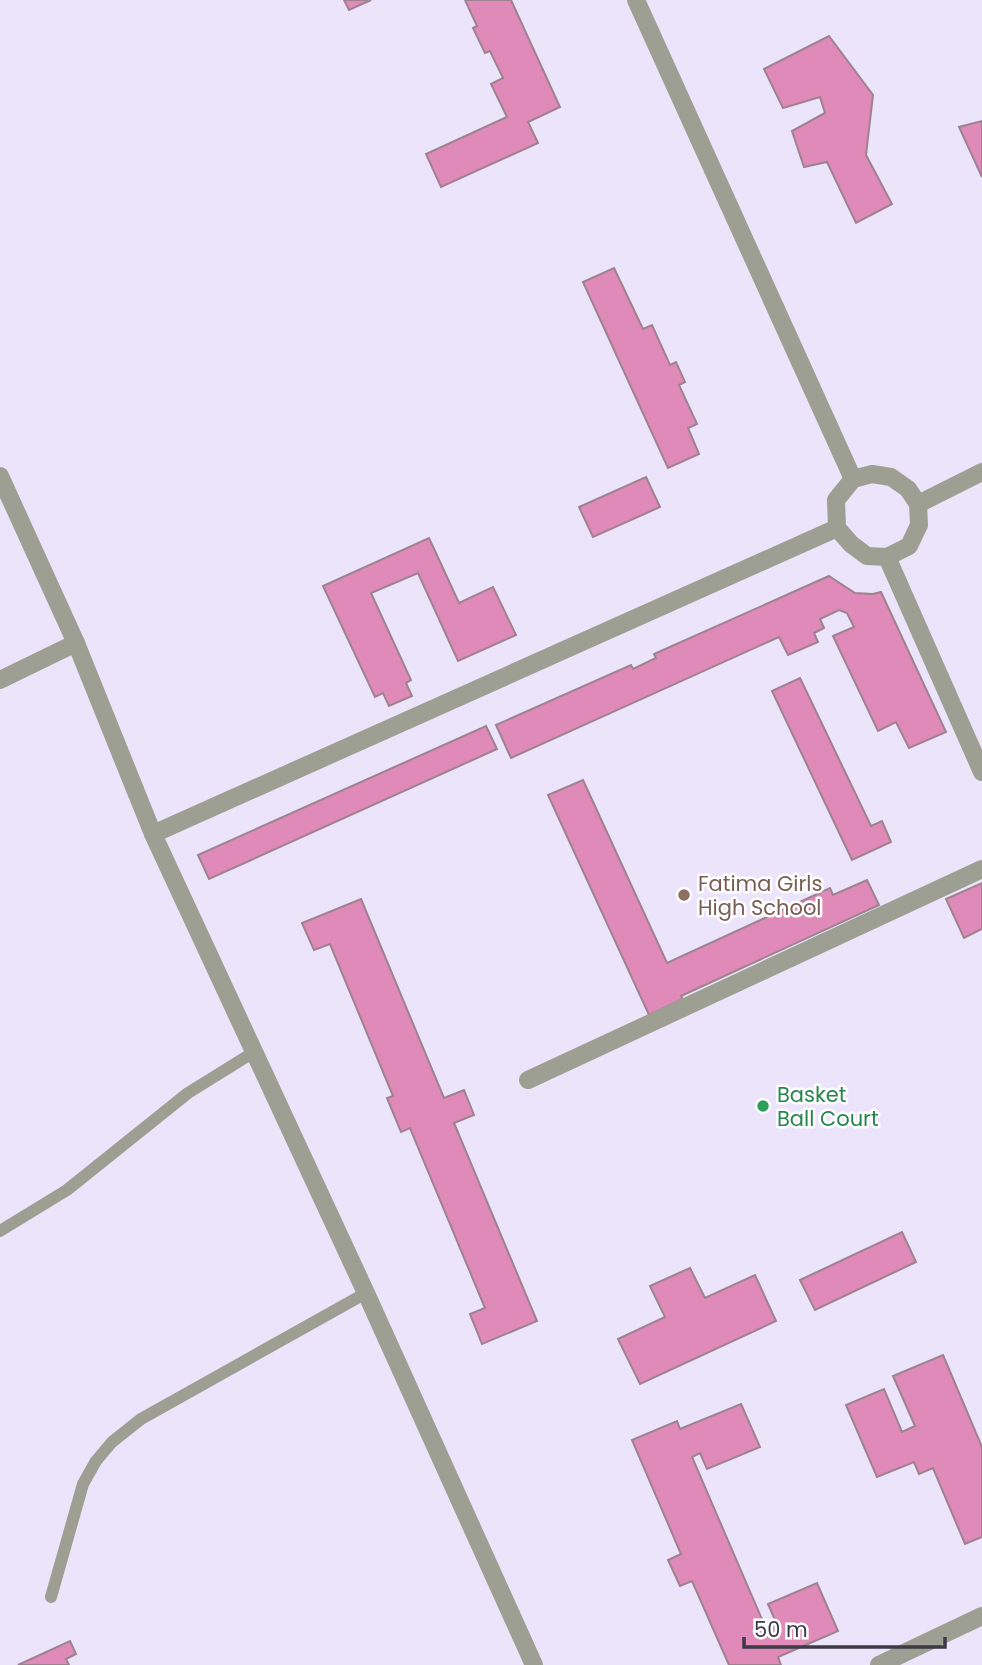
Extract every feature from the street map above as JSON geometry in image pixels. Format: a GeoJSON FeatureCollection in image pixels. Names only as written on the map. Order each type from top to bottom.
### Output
{"type":"FeatureCollection","features":[{"type":"Feature","properties":{"kind":"street"},"geometry":{"type":"LineString","coordinates":[[636,0],[853,479]]}},
{"type":"Feature","properties":{"kind":"street"},"geometry":{"type":"LineString","coordinates":[[918,504],[982,472]]}},
{"type":"Feature","properties":{"kind":"street"},"geometry":{"type":"LineString","coordinates":[[872,474],[891,477],[908,489],[918,504],[919,526],[909,546],[887,557],[867,556],[851,544],[837,528],[836,500],[853,479],[872,474]]}},
{"type":"Feature","properties":{"kind":"street"},"geometry":{"type":"LineString","coordinates":[[0,476],[76,643],[153,834],[366,1293],[534,1665]]}},
{"type":"Feature","properties":{"kind":"street"},"geometry":{"type":"LineString","coordinates":[[153,834],[837,528]]}},
{"type":"Feature","properties":{"kind":"street"},"geometry":{"type":"LineString","coordinates":[[887,557],[982,772]]}},
{"type":"Feature","properties":{"kind":"street"},"geometry":{"type":"LineString","coordinates":[[0,680],[76,643]]}},
{"type":"Feature","properties":{"kind":"street"},"geometry":{"type":"LineString","coordinates":[[528,1080],[982,869]]}},
{"type":"Feature","properties":{"kind":"street"},"geometry":{"type":"LineString","coordinates":[[879,1665],[982,1616]]}},
{"type":"Feature","properties":{"kind":"lane"},"geometry":{"type":"LineString","coordinates":[[0,1231],[67,1190],[188,1093],[254,1052]]}},
{"type":"Feature","properties":{"kind":"lane"},"geometry":{"type":"LineString","coordinates":[[51,1597],[83,1484],[96,1461],[112,1442],[141,1419],[366,1293]]}},
{"type":"Feature","properties":{"kind":"building"},"geometry":{"type":"Polygon","coordinates":[[[344,0],[371,0],[349,10],[344,0]]]}},
{"type":"Feature","properties":{"kind":"building"},"geometry":{"type":"Polygon","coordinates":[[[465,0],[511,0],[560,107],[528,122],[538,143],[441,187],[426,154],[507,117],[491,84],[503,78],[490,51],[485,53],[473,28],[477,26],[465,0]]]}},
{"type":"Feature","properties":{"kind":"building"},"geometry":{"type":"Polygon","coordinates":[[[829,36],[873,95],[866,155],[892,204],[856,223],[827,162],[804,167],[792,131],[825,113],[820,97],[783,108],[764,69],[829,36]]]}},
{"type":"Feature","properties":{"kind":"building"},"geometry":{"type":"Polygon","coordinates":[[[982,121],[982,177],[959,127],[982,121]]]}},
{"type":"Feature","properties":{"kind":"building"},"geometry":{"type":"Polygon","coordinates":[[[614,268],[643,329],[652,325],[670,365],[676,362],[685,382],[679,385],[697,424],[688,428],[699,454],[668,468],[583,282],[614,268]]]}},
{"type":"Feature","properties":{"kind":"building"},"geometry":{"type":"Polygon","coordinates":[[[646,477],[660,507],[593,537],[579,507],[646,477]]]}},
{"type":"Feature","properties":{"kind":"building"},"geometry":{"type":"Polygon","coordinates":[[[429,538],[459,603],[493,587],[516,635],[458,661],[418,573],[371,593],[411,680],[406,683],[412,696],[389,706],[383,693],[375,697],[323,586],[429,538]]]}},
{"type":"Feature","properties":{"kind":"building"},"geometry":{"type":"Polygon","coordinates":[[[829,576],[855,593],[881,592],[946,732],[909,748],[896,722],[878,731],[833,636],[854,627],[847,613],[839,610],[820,619],[824,628],[814,633],[818,642],[788,655],[779,637],[511,758],[496,725],[631,665],[633,669],[656,658],[654,654],[829,576]]]}},
{"type":"Feature","properties":{"kind":"building"},"geometry":{"type":"Polygon","coordinates":[[[800,678],[871,826],[882,821],[891,842],[852,860],[772,691],[800,678]]]}},
{"type":"Feature","properties":{"kind":"building"},"geometry":{"type":"Polygon","coordinates":[[[486,726],[497,749],[209,879],[198,855],[486,726]]]}},
{"type":"Feature","properties":{"kind":"building"},"geometry":{"type":"Polygon","coordinates":[[[583,780],[667,963],[830,888],[833,895],[867,880],[879,905],[681,996],[683,999],[649,1015],[548,795],[583,780]]]}},
{"type":"Feature","properties":{"kind":"building"},"geometry":{"type":"Polygon","coordinates":[[[982,883],[982,929],[964,938],[946,899],[982,883]]]}},
{"type":"Feature","properties":{"kind":"building"},"geometry":{"type":"Polygon","coordinates":[[[361,899],[444,1098],[464,1090],[474,1115],[454,1123],[537,1321],[482,1344],[470,1314],[485,1308],[410,1128],[401,1132],[387,1098],[393,1096],[330,944],[314,950],[302,923],[361,899]]]}},
{"type":"Feature","properties":{"kind":"building"},"geometry":{"type":"Polygon","coordinates":[[[902,1232],[916,1262],[815,1310],[800,1280],[902,1232]]]}},
{"type":"Feature","properties":{"kind":"building"},"geometry":{"type":"Polygon","coordinates":[[[690,1268],[705,1298],[755,1275],[776,1321],[640,1384],[618,1339],[665,1317],[650,1286],[690,1268]]]}},
{"type":"Feature","properties":{"kind":"building"},"geometry":{"type":"Polygon","coordinates":[[[943,1355],[982,1447],[982,1537],[965,1544],[933,1468],[919,1474],[914,1462],[877,1477],[846,1405],[884,1389],[902,1432],[915,1426],[893,1376],[943,1355]]]}},
{"type":"Feature","properties":{"kind":"building"},"geometry":{"type":"Polygon","coordinates":[[[741,1404],[760,1447],[707,1469],[700,1453],[692,1457],[764,1624],[775,1620],[768,1604],[817,1583],[838,1631],[778,1657],[781,1665],[729,1665],[692,1581],[680,1586],[668,1560],[681,1554],[632,1440],[677,1421],[680,1429],[741,1404]]]}},
{"type":"Feature","properties":{"kind":"building"},"geometry":{"type":"Polygon","coordinates":[[[70,1641],[76,1654],[66,1659],[69,1665],[18,1665],[70,1641]]]}},
{"type":"Feature","properties":{"kind":"place","name":"Fatima Girls High School"},"geometry":{"type":"Point","coordinates":[684,895]}},
{"type":"Feature","properties":{"kind":"place","name":"Basket Ball Court"},"geometry":{"type":"Point","coordinates":[763,1106]}}]}
